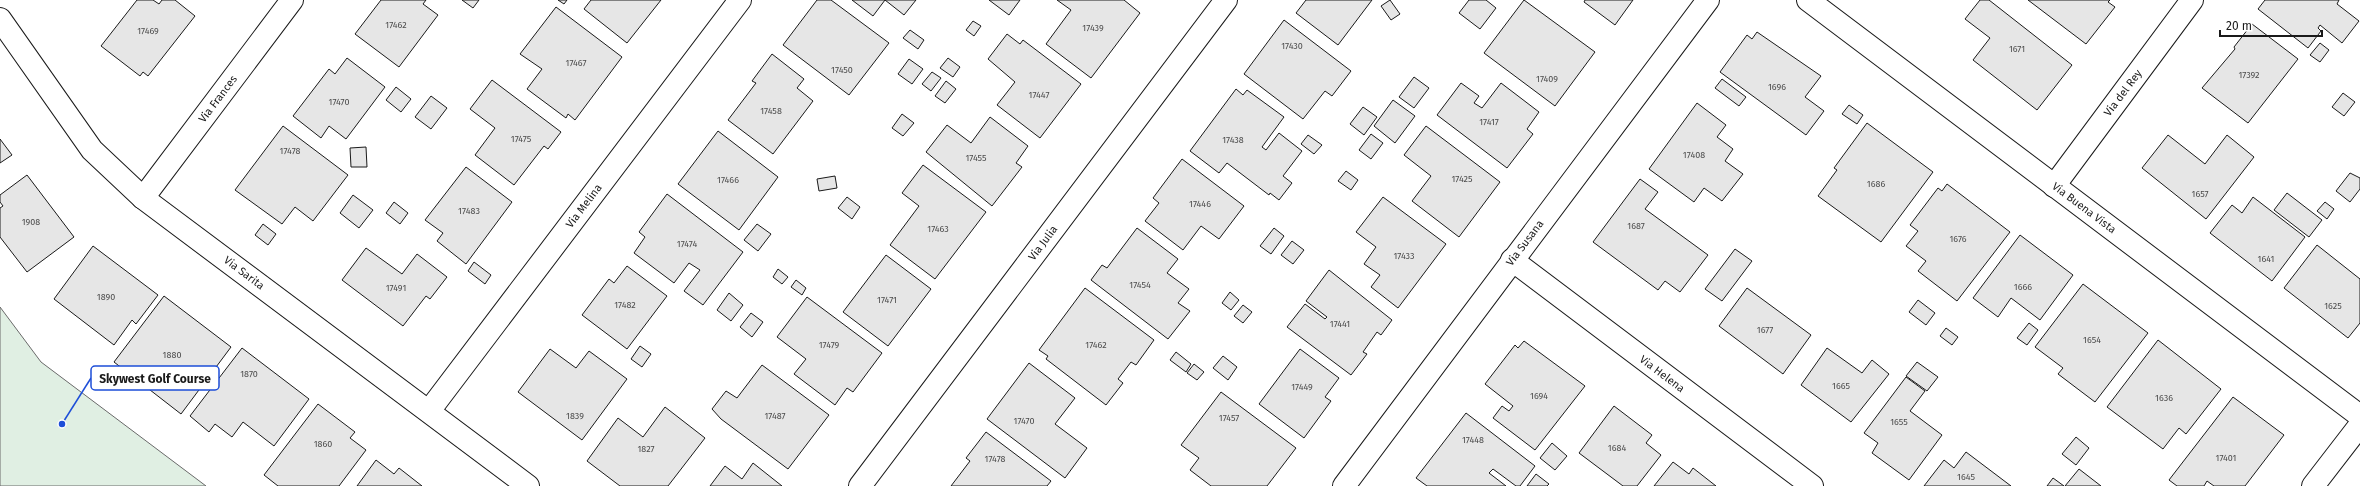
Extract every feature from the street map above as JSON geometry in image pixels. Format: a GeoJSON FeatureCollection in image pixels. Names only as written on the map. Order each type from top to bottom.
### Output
{"type":"FeatureCollection","features":[{"type":"Feature","properties":{"kind":"street","name":"Via Frances"},"geometry":{"type":"LineString","coordinates":[[143,198],[292,0]]}},
{"type":"Feature","properties":{"kind":"street","name":"Via Melina"},"geometry":{"type":"LineString","coordinates":[[429,411],[740,0]]}},
{"type":"Feature","properties":{"kind":"street","name":"Via Julia"},"geometry":{"type":"LineString","coordinates":[[860,486],[1226,0]]}},
{"type":"Feature","properties":{"kind":"street","name":"Via Susana"},"geometry":{"type":"LineString","coordinates":[[1344,486],[1708,0]]}},
{"type":"Feature","properties":{"kind":"street","name":"Via Buena Vista"},"geometry":{"type":"LineString","coordinates":[[1808,0],[2360,416]]}},
{"type":"Feature","properties":{"kind":"street","name":"Via del Rey"},"geometry":{"type":"LineString","coordinates":[[2054,186],[2192,0]]}},
{"type":"Feature","properties":{"kind":"street","name":"Via Sarita"},"geometry":{"type":"LineString","coordinates":[[0,19],[92,150],[143,198],[528,486]]}},
{"type":"Feature","properties":{"kind":"street","name":"Via Helena"},"geometry":{"type":"LineString","coordinates":[[1512,260],[1812,486]]}},
{"type":"Feature","properties":{"kind":"street"},"geometry":{"type":"LineString","coordinates":[[2313,486],[2360,425]]}},
{"type":"Feature","properties":{"kind":"green space"},"geometry":{"type":"Polygon","coordinates":[[[0,307],[41,362],[206,486],[0,486],[0,307]]]}},
{"type":"Feature","properties":{"kind":"building"},"geometry":{"type":"Polygon","coordinates":[[[137,0],[153,0],[159,4],[162,0],[175,0],[195,16],[148,76],[143,72],[140,76],[101,46],[137,0]]]}},
{"type":"Feature","properties":{"kind":"building"},"geometry":{"type":"Polygon","coordinates":[[[381,0],[426,0],[423,4],[438,15],[399,67],[355,34],[381,0]]]}},
{"type":"Feature","properties":{"kind":"building"},"geometry":{"type":"Polygon","coordinates":[[[462,0],[479,0],[473,8],[462,0]]]}},
{"type":"Feature","properties":{"kind":"building"},"geometry":{"type":"Polygon","coordinates":[[[558,0],[567,0],[564,4],[558,0]]]}},
{"type":"Feature","properties":{"kind":"building"},"geometry":{"type":"Polygon","coordinates":[[[591,0],[661,0],[627,43],[584,9],[591,0]]]}},
{"type":"Feature","properties":{"kind":"building"},"geometry":{"type":"Polygon","coordinates":[[[817,0],[831,0],[889,43],[849,95],[783,45],[817,0]]]}},
{"type":"Feature","properties":{"kind":"building"},"geometry":{"type":"Polygon","coordinates":[[[852,0],[885,0],[873,16],[852,0]]]}},
{"type":"Feature","properties":{"kind":"building"},"geometry":{"type":"Polygon","coordinates":[[[885,0],[916,0],[904,15],[885,0]]]}},
{"type":"Feature","properties":{"kind":"building"},"geometry":{"type":"Polygon","coordinates":[[[989,0],[1020,0],[1009,15],[989,0]]]}},
{"type":"Feature","properties":{"kind":"building"},"geometry":{"type":"Polygon","coordinates":[[[1057,0],[1124,0],[1140,13],[1091,78],[1046,44],[1071,10],[1057,0]]]}},
{"type":"Feature","properties":{"kind":"building"},"geometry":{"type":"Polygon","coordinates":[[[1306,0],[1372,0],[1338,45],[1296,13],[1306,0]]]}},
{"type":"Feature","properties":{"kind":"building"},"geometry":{"type":"Polygon","coordinates":[[[1390,0],[1400,14],[1391,20],[1381,6],[1390,0]]]}},
{"type":"Feature","properties":{"kind":"building"},"geometry":{"type":"Polygon","coordinates":[[[1469,0],[1486,0],[1496,8],[1480,29],[1459,13],[1469,0]]]}},
{"type":"Feature","properties":{"kind":"building"},"geometry":{"type":"Polygon","coordinates":[[[1524,0],[1595,52],[1555,106],[1484,53],[1524,0]]]}},
{"type":"Feature","properties":{"kind":"building"},"geometry":{"type":"Polygon","coordinates":[[[1585,0],[1633,0],[1615,25],[1584,2],[1585,0]]]}},
{"type":"Feature","properties":{"kind":"building"},"geometry":{"type":"Polygon","coordinates":[[[1980,0],[1989,0],[2072,65],[2037,110],[1973,60],[1990,38],[1965,19],[1980,0]]]}},
{"type":"Feature","properties":{"kind":"building"},"geometry":{"type":"Polygon","coordinates":[[[2028,0],[2110,0],[2108,2],[2115,7],[2086,44],[2028,0]]]}},
{"type":"Feature","properties":{"kind":"building"},"geometry":{"type":"Polygon","coordinates":[[[2265,0],[2339,0],[2337,4],[2359,21],[2342,43],[2320,25],[2318,28],[2321,31],[2308,48],[2258,9],[2265,0]]]}},
{"type":"Feature","properties":{"kind":"building"},"geometry":{"type":"Polygon","coordinates":[[[556,7],[622,57],[575,120],[568,114],[566,118],[527,89],[542,69],[520,54],[556,7]]]}},
{"type":"Feature","properties":{"kind":"building"},"geometry":{"type":"Polygon","coordinates":[[[1284,20],[1351,71],[1332,96],[1325,91],[1303,119],[1244,74],[1284,20]]]}},
{"type":"Feature","properties":{"kind":"building"},"geometry":{"type":"Polygon","coordinates":[[[973,21],[981,26],[974,36],[966,30],[973,21]]]}},
{"type":"Feature","properties":{"kind":"building"},"geometry":{"type":"Polygon","coordinates":[[[2252,24],[2298,59],[2248,123],[2202,88],[2235,49],[2234,47],[2252,24]]]}},
{"type":"Feature","properties":{"kind":"building"},"geometry":{"type":"Polygon","coordinates":[[[910,30],[924,40],[918,49],[903,38],[910,30]]]}},
{"type":"Feature","properties":{"kind":"building"},"geometry":{"type":"Polygon","coordinates":[[[1757,32],[1821,76],[1805,97],[1824,111],[1806,135],[1720,72],[1747,35],[1752,39],[1757,32]]]}},
{"type":"Feature","properties":{"kind":"building"},"geometry":{"type":"Polygon","coordinates":[[[1007,34],[1020,44],[1023,40],[1081,84],[1040,138],[997,105],[1015,82],[988,59],[1007,34]]]}},
{"type":"Feature","properties":{"kind":"building"},"geometry":{"type":"Polygon","coordinates":[[[2320,43],[2329,50],[2320,62],[2310,55],[2320,43]]]}},
{"type":"Feature","properties":{"kind":"building"},"geometry":{"type":"Polygon","coordinates":[[[772,54],[804,79],[797,88],[813,101],[773,154],[728,120],[756,83],[752,81],[772,54]]]}},
{"type":"Feature","properties":{"kind":"building"},"geometry":{"type":"Polygon","coordinates":[[[347,58],[385,87],[346,139],[329,126],[321,138],[293,116],[329,69],[335,74],[347,58]]]}},
{"type":"Feature","properties":{"kind":"building"},"geometry":{"type":"Polygon","coordinates":[[[948,58],[960,67],[953,77],[940,68],[948,58]]]}},
{"type":"Feature","properties":{"kind":"building"},"geometry":{"type":"Polygon","coordinates":[[[909,59],[923,69],[912,84],[898,74],[909,59]]]}},
{"type":"Feature","properties":{"kind":"building"},"geometry":{"type":"Polygon","coordinates":[[[932,72],[941,78],[931,91],[922,84],[932,72]]]}},
{"type":"Feature","properties":{"kind":"building"},"geometry":{"type":"Polygon","coordinates":[[[1414,77],[1429,88],[1414,108],[1399,97],[1414,77]]]}},
{"type":"Feature","properties":{"kind":"building"},"geometry":{"type":"Polygon","coordinates":[[[1722,79],[1746,97],[1739,106],[1715,88],[1722,79]]]}},
{"type":"Feature","properties":{"kind":"building"},"geometry":{"type":"Polygon","coordinates":[[[492,80],[561,132],[548,149],[544,146],[514,185],[475,155],[495,128],[470,109],[492,80]]]}},
{"type":"Feature","properties":{"kind":"building"},"geometry":{"type":"Polygon","coordinates":[[[946,81],[956,89],[945,103],[935,96],[946,81]]]}},
{"type":"Feature","properties":{"kind":"building"},"geometry":{"type":"Polygon","coordinates":[[[1461,83],[1479,96],[1474,103],[1482,108],[1501,83],[1539,112],[1527,129],[1533,134],[1507,168],[1437,115],[1461,83]]]}},
{"type":"Feature","properties":{"kind":"building"},"geometry":{"type":"Polygon","coordinates":[[[396,87],[411,99],[401,112],[386,100],[396,87]]]}},
{"type":"Feature","properties":{"kind":"building"},"geometry":{"type":"Polygon","coordinates":[[[1236,89],[1243,95],[1247,90],[1284,117],[1262,147],[1266,150],[1279,133],[1302,151],[1283,176],[1292,183],[1279,200],[1270,193],[1269,195],[1227,163],[1219,173],[1190,151],[1236,89]]]}},
{"type":"Feature","properties":{"kind":"building"},"geometry":{"type":"Polygon","coordinates":[[[2343,93],[2355,102],[2344,116],[2332,107],[2343,93]]]}},
{"type":"Feature","properties":{"kind":"building"},"geometry":{"type":"Polygon","coordinates":[[[431,96],[447,108],[431,129],[415,117],[431,96]]]}},
{"type":"Feature","properties":{"kind":"building"},"geometry":{"type":"Polygon","coordinates":[[[1393,100],[1415,116],[1395,143],[1374,126],[1393,100]]]}},
{"type":"Feature","properties":{"kind":"building"},"geometry":{"type":"Polygon","coordinates":[[[1697,103],[1726,125],[1717,137],[1733,149],[1725,161],[1743,174],[1722,201],[1704,188],[1694,202],[1649,169],[1697,103]]]}},
{"type":"Feature","properties":{"kind":"building"},"geometry":{"type":"Polygon","coordinates":[[[1849,105],[1863,115],[1857,124],[1842,114],[1849,105]]]}},
{"type":"Feature","properties":{"kind":"building"},"geometry":{"type":"Polygon","coordinates":[[[1363,107],[1377,117],[1364,135],[1350,124],[1363,107]]]}},
{"type":"Feature","properties":{"kind":"building"},"geometry":{"type":"Polygon","coordinates":[[[902,114],[914,123],[903,136],[892,128],[902,114]]]}},
{"type":"Feature","properties":{"kind":"building"},"geometry":{"type":"Polygon","coordinates":[[[990,117],[1028,146],[1016,163],[1022,167],[992,206],[926,152],[947,125],[971,143],[990,117]]]}},
{"type":"Feature","properties":{"kind":"building"},"geometry":{"type":"Polygon","coordinates":[[[1867,123],[1933,172],[1881,242],[1818,196],[1837,170],[1834,168],[1867,123]]]}},
{"type":"Feature","properties":{"kind":"building"},"geometry":{"type":"Polygon","coordinates":[[[283,126],[348,175],[313,221],[295,207],[282,224],[235,190],[283,126]]]}},
{"type":"Feature","properties":{"kind":"building"},"geometry":{"type":"Polygon","coordinates":[[[1426,126],[1500,182],[1459,237],[1412,201],[1431,176],[1404,155],[1426,126]]]}},
{"type":"Feature","properties":{"kind":"building"},"geometry":{"type":"Polygon","coordinates":[[[718,131],[778,177],[739,230],[678,184],[718,131]]]}},
{"type":"Feature","properties":{"kind":"building"},"geometry":{"type":"Polygon","coordinates":[[[1371,134],[1383,143],[1371,159],[1359,150],[1371,134]]]}},
{"type":"Feature","properties":{"kind":"building"},"geometry":{"type":"Polygon","coordinates":[[[1308,135],[1322,145],[1314,154],[1301,144],[1308,135]]]}},
{"type":"Feature","properties":{"kind":"building"},"geometry":{"type":"Polygon","coordinates":[[[2168,135],[2205,164],[2227,135],[2254,157],[2206,219],[2142,168],[2168,135]]]}},
{"type":"Feature","properties":{"kind":"building"},"geometry":{"type":"Polygon","coordinates":[[[0,139],[12,155],[0,163],[0,139]]]}},
{"type":"Feature","properties":{"kind":"building"},"geometry":{"type":"Polygon","coordinates":[[[366,147],[367,167],[351,167],[350,148],[366,147]]]}},
{"type":"Feature","properties":{"kind":"building"},"geometry":{"type":"Polygon","coordinates":[[[1182,159],[1244,206],[1219,239],[1201,226],[1183,250],[1145,221],[1159,203],[1153,198],[1182,159]]]}},
{"type":"Feature","properties":{"kind":"building"},"geometry":{"type":"Polygon","coordinates":[[[923,165],[986,212],[935,279],[890,245],[919,206],[902,193],[923,165]]]}},
{"type":"Feature","properties":{"kind":"building"},"geometry":{"type":"Polygon","coordinates":[[[466,167],[512,202],[466,264],[437,241],[443,233],[425,220],[466,167]]]}},
{"type":"Feature","properties":{"kind":"building"},"geometry":{"type":"Polygon","coordinates":[[[1346,171],[1358,180],[1351,190],[1338,181],[1346,171]]]}},
{"type":"Feature","properties":{"kind":"building"},"geometry":{"type":"Polygon","coordinates":[[[2350,173],[2360,178],[2360,189],[2350,202],[2336,191],[2350,173]]]}},
{"type":"Feature","properties":{"kind":"building"},"geometry":{"type":"Polygon","coordinates":[[[27,175],[74,237],[27,272],[0,237],[0,208],[3,206],[0,202],[0,195],[27,175]]]}},
{"type":"Feature","properties":{"kind":"building"},"geometry":{"type":"Polygon","coordinates":[[[835,176],[837,188],[819,191],[817,179],[835,176]]]}},
{"type":"Feature","properties":{"kind":"building"},"geometry":{"type":"Polygon","coordinates":[[[1640,179],[1658,192],[1645,209],[1708,255],[1680,292],[1665,281],[1658,290],[1593,242],[1640,179]]]}},
{"type":"Feature","properties":{"kind":"building"},"geometry":{"type":"Polygon","coordinates":[[[1947,184],[2010,232],[1957,301],[1918,271],[1926,261],[1906,246],[1918,231],[1910,225],[1938,188],[1942,191],[1947,184]]]}},
{"type":"Feature","properties":{"kind":"building"},"geometry":{"type":"Polygon","coordinates":[[[2287,193],[2322,220],[2309,237],[2274,210],[2287,193]]]}},
{"type":"Feature","properties":{"kind":"building"},"geometry":{"type":"Polygon","coordinates":[[[667,194],[743,252],[703,305],[684,291],[700,270],[689,263],[674,283],[634,253],[645,237],[639,232],[667,194]]]}},
{"type":"Feature","properties":{"kind":"building"},"geometry":{"type":"Polygon","coordinates":[[[353,195],[373,210],[359,228],[340,213],[353,195]]]}},
{"type":"Feature","properties":{"kind":"building"},"geometry":{"type":"Polygon","coordinates":[[[847,197],[860,207],[852,219],[838,208],[847,197]]]}},
{"type":"Feature","properties":{"kind":"building"},"geometry":{"type":"Polygon","coordinates":[[[1383,197],[1446,244],[1398,308],[1371,287],[1380,275],[1364,264],[1376,247],[1356,232],[1383,197]]]}},
{"type":"Feature","properties":{"kind":"building"},"geometry":{"type":"Polygon","coordinates":[[[2253,197],[2305,237],[2272,281],[2210,233],[2232,205],[2242,213],[2253,197]]]}},
{"type":"Feature","properties":{"kind":"building"},"geometry":{"type":"Polygon","coordinates":[[[394,202],[408,213],[400,224],[386,213],[394,202]]]}},
{"type":"Feature","properties":{"kind":"building"},"geometry":{"type":"Polygon","coordinates":[[[2325,202],[2334,209],[2327,219],[2317,211],[2325,202]]]}},
{"type":"Feature","properties":{"kind":"building"},"geometry":{"type":"Polygon","coordinates":[[[263,224],[276,234],[268,245],[255,235],[263,224]]]}},
{"type":"Feature","properties":{"kind":"building"},"geometry":{"type":"Polygon","coordinates":[[[757,224],[771,234],[758,251],[744,240],[757,224]]]}},
{"type":"Feature","properties":{"kind":"building"},"geometry":{"type":"Polygon","coordinates":[[[1137,228],[1178,259],[1167,273],[1189,289],[1178,303],[1190,311],[1168,339],[1091,280],[1102,265],[1107,268],[1137,228]]]}},
{"type":"Feature","properties":{"kind":"building"},"geometry":{"type":"Polygon","coordinates":[[[1274,228],[1284,236],[1271,254],[1260,246],[1274,228]]]}},
{"type":"Feature","properties":{"kind":"building"},"geometry":{"type":"Polygon","coordinates":[[[2020,235],[2073,275],[2040,320],[2011,298],[1998,317],[1973,298],[2020,235]]]}},
{"type":"Feature","properties":{"kind":"building"},"geometry":{"type":"Polygon","coordinates":[[[1292,241],[1304,250],[1293,264],[1281,255],[1292,241]]]}},
{"type":"Feature","properties":{"kind":"building"},"geometry":{"type":"Polygon","coordinates":[[[2317,245],[2360,279],[2360,323],[2348,338],[2284,288],[2317,245]]]}},
{"type":"Feature","properties":{"kind":"building"},"geometry":{"type":"Polygon","coordinates":[[[93,246],[158,295],[136,324],[132,320],[114,345],[54,299],[93,246]]]}},
{"type":"Feature","properties":{"kind":"building"},"geometry":{"type":"Polygon","coordinates":[[[366,248],[402,274],[417,254],[447,277],[430,299],[426,296],[403,326],[342,280],[366,248]]]}},
{"type":"Feature","properties":{"kind":"building"},"geometry":{"type":"Polygon","coordinates":[[[1735,249],[1752,261],[1722,301],[1705,289],[1735,249]]]}},
{"type":"Feature","properties":{"kind":"building"},"geometry":{"type":"Polygon","coordinates":[[[886,255],[931,289],[888,346],[843,312],[886,255]]]}},
{"type":"Feature","properties":{"kind":"building"},"geometry":{"type":"Polygon","coordinates":[[[474,262],[491,275],[485,284],[468,271],[474,262]]]}},
{"type":"Feature","properties":{"kind":"building"},"geometry":{"type":"Polygon","coordinates":[[[627,266],[667,296],[627,349],[582,315],[609,279],[614,283],[627,266]]]}},
{"type":"Feature","properties":{"kind":"building"},"geometry":{"type":"Polygon","coordinates":[[[778,269],[788,277],[782,284],[773,277],[778,269]]]}},
{"type":"Feature","properties":{"kind":"building"},"geometry":{"type":"Polygon","coordinates":[[[1329,270],[1392,320],[1381,335],[1377,332],[1363,352],[1367,354],[1351,375],[1287,327],[1305,304],[1325,319],[1327,317],[1306,301],[1329,270]]]}},
{"type":"Feature","properties":{"kind":"building"},"geometry":{"type":"Polygon","coordinates":[[[796,280],[806,288],[802,295],[791,287],[796,280]]]}},
{"type":"Feature","properties":{"kind":"building"},"geometry":{"type":"Polygon","coordinates":[[[2083,284],[2148,333],[2095,402],[2058,374],[2063,368],[2035,347],[2083,284]]]}},
{"type":"Feature","properties":{"kind":"building"},"geometry":{"type":"Polygon","coordinates":[[[1085,288],[1154,340],[1136,365],[1131,362],[1118,379],[1123,383],[1106,405],[1046,359],[1048,356],[1039,350],[1085,288]]]}},
{"type":"Feature","properties":{"kind":"building"},"geometry":{"type":"Polygon","coordinates":[[[1747,288],[1811,335],[1783,374],[1719,326],[1747,288]]]}},
{"type":"Feature","properties":{"kind":"building"},"geometry":{"type":"Polygon","coordinates":[[[1230,292],[1239,300],[1231,310],[1222,303],[1230,292]]]}},
{"type":"Feature","properties":{"kind":"building"},"geometry":{"type":"Polygon","coordinates":[[[729,293],[743,305],[731,321],[717,310],[729,293]]]}},
{"type":"Feature","properties":{"kind":"building"},"geometry":{"type":"Polygon","coordinates":[[[164,296],[231,347],[181,414],[114,362],[164,296]]]}},
{"type":"Feature","properties":{"kind":"building"},"geometry":{"type":"Polygon","coordinates":[[[807,297],[882,353],[853,392],[847,388],[835,405],[794,374],[806,359],[777,337],[807,297]]]}},
{"type":"Feature","properties":{"kind":"building"},"geometry":{"type":"Polygon","coordinates":[[[1918,300],[1935,313],[1926,325],[1909,312],[1918,300]]]}},
{"type":"Feature","properties":{"kind":"building"},"geometry":{"type":"Polygon","coordinates":[[[1243,305],[1252,312],[1243,323],[1234,316],[1243,305]]]}},
{"type":"Feature","properties":{"kind":"building"},"geometry":{"type":"Polygon","coordinates":[[[751,313],[763,322],[752,337],[740,327],[751,313]]]}},
{"type":"Feature","properties":{"kind":"building"},"geometry":{"type":"Polygon","coordinates":[[[2029,323],[2038,330],[2027,345],[2017,338],[2029,323]]]}},
{"type":"Feature","properties":{"kind":"building"},"geometry":{"type":"Polygon","coordinates":[[[1946,328],[1958,337],[1952,345],[1940,336],[1946,328]]]}},
{"type":"Feature","properties":{"kind":"building"},"geometry":{"type":"Polygon","coordinates":[[[2158,340],[2221,389],[2186,434],[2179,428],[2163,449],[2107,407],[2158,340]]]}},
{"type":"Feature","properties":{"kind":"building"},"geometry":{"type":"Polygon","coordinates":[[[1524,341],[1585,386],[1535,450],[1493,418],[1502,406],[1509,411],[1513,406],[1485,384],[1515,345],[1518,348],[1524,341]]]}},
{"type":"Feature","properties":{"kind":"building"},"geometry":{"type":"Polygon","coordinates":[[[640,346],[651,354],[642,367],[631,359],[640,346]]]}},
{"type":"Feature","properties":{"kind":"building"},"geometry":{"type":"Polygon","coordinates":[[[242,348],[309,399],[274,446],[243,422],[232,437],[215,424],[209,432],[190,416],[242,348]]]}},
{"type":"Feature","properties":{"kind":"building"},"geometry":{"type":"Polygon","coordinates":[[[1827,348],[1862,373],[1872,360],[1889,374],[1851,422],[1801,385],[1827,348]]]}},
{"type":"Feature","properties":{"kind":"building"},"geometry":{"type":"Polygon","coordinates":[[[550,349],[576,368],[589,351],[627,379],[582,440],[518,392],[550,349]]]}},
{"type":"Feature","properties":{"kind":"building"},"geometry":{"type":"Polygon","coordinates":[[[1300,349],[1339,378],[1325,397],[1331,401],[1304,438],[1259,404],[1300,349]]]}},
{"type":"Feature","properties":{"kind":"building"},"geometry":{"type":"Polygon","coordinates":[[[1176,352],[1191,364],[1186,372],[1170,360],[1176,352]]]}},
{"type":"Feature","properties":{"kind":"building"},"geometry":{"type":"Polygon","coordinates":[[[1223,356],[1237,367],[1228,380],[1213,368],[1223,356]]]}},
{"type":"Feature","properties":{"kind":"building"},"geometry":{"type":"Polygon","coordinates":[[[1917,362],[1938,377],[1927,391],[1906,376],[1917,362]]]}},
{"type":"Feature","properties":{"kind":"building"},"geometry":{"type":"Polygon","coordinates":[[[1029,363],[1075,398],[1055,424],[1087,448],[1065,478],[987,419],[1029,363]]]}},
{"type":"Feature","properties":{"kind":"building"},"geometry":{"type":"Polygon","coordinates":[[[1194,364],[1204,372],[1197,380],[1187,373],[1194,364]]]}},
{"type":"Feature","properties":{"kind":"building"},"geometry":{"type":"Polygon","coordinates":[[[762,365],[829,415],[788,469],[721,419],[712,409],[726,391],[737,398],[762,365]]]}},
{"type":"Feature","properties":{"kind":"building"},"geometry":{"type":"Polygon","coordinates":[[[1906,377],[1925,391],[1910,411],[1942,435],[1909,480],[1872,453],[1878,443],[1864,433],[1906,377]]]}},
{"type":"Feature","properties":{"kind":"building"},"geometry":{"type":"Polygon","coordinates":[[[1221,392],[1296,448],[1267,486],[1211,486],[1190,470],[1199,458],[1181,445],[1221,392]]]}},
{"type":"Feature","properties":{"kind":"building"},"geometry":{"type":"Polygon","coordinates":[[[2233,397],[2284,435],[2245,486],[2214,486],[2207,481],[2204,486],[2177,486],[2169,480],[2233,397]]]}},
{"type":"Feature","properties":{"kind":"building"},"geometry":{"type":"Polygon","coordinates":[[[318,404],[355,432],[350,438],[366,450],[339,486],[278,486],[264,475],[318,404]]]}},
{"type":"Feature","properties":{"kind":"building"},"geometry":{"type":"Polygon","coordinates":[[[1614,406],[1652,435],[1646,443],[1661,455],[1637,486],[1623,486],[1579,453],[1614,406]]]}},
{"type":"Feature","properties":{"kind":"building"},"geometry":{"type":"Polygon","coordinates":[[[665,407],[705,438],[668,486],[620,486],[587,461],[618,418],[643,437],[665,407]]]}},
{"type":"Feature","properties":{"kind":"building"},"geometry":{"type":"Polygon","coordinates":[[[1466,413],[1535,466],[1520,486],[1516,486],[1493,469],[1489,473],[1506,486],[1427,486],[1416,478],[1466,413]]]}},
{"type":"Feature","properties":{"kind":"building"},"geometry":{"type":"Polygon","coordinates":[[[986,432],[1051,481],[1047,486],[951,486],[970,461],[966,458],[986,432]]]}},
{"type":"Feature","properties":{"kind":"building"},"geometry":{"type":"Polygon","coordinates":[[[2076,437],[2089,448],[2076,465],[2062,454],[2076,437]]]}},
{"type":"Feature","properties":{"kind":"building"},"geometry":{"type":"Polygon","coordinates":[[[1552,443],[1567,456],[1555,470],[1540,458],[1552,443]]]}},
{"type":"Feature","properties":{"kind":"building"},"geometry":{"type":"Polygon","coordinates":[[[1966,452],[2011,486],[1924,486],[1944,460],[1954,468],[1966,452]]]}},
{"type":"Feature","properties":{"kind":"building"},"geometry":{"type":"Polygon","coordinates":[[[376,460],[394,474],[399,468],[422,486],[357,486],[376,460]]]}},
{"type":"Feature","properties":{"kind":"building"},"geometry":{"type":"Polygon","coordinates":[[[1673,462],[1689,474],[1693,468],[1716,486],[1654,486],[1673,462]]]}},
{"type":"Feature","properties":{"kind":"building"},"geometry":{"type":"Polygon","coordinates":[[[753,463],[782,486],[710,486],[725,466],[742,479],[753,463]]]}},
{"type":"Feature","properties":{"kind":"building"},"geometry":{"type":"Polygon","coordinates":[[[2079,469],[2101,486],[2065,486],[2079,469]]]}},
{"type":"Feature","properties":{"kind":"building"},"geometry":{"type":"Polygon","coordinates":[[[1536,474],[1549,484],[1547,486],[1527,486],[1536,474]]]}},
{"type":"Feature","properties":{"kind":"building"},"geometry":{"type":"Polygon","coordinates":[[[2053,478],[2064,486],[2047,486],[2053,478]]]}},
{"type":"Feature","properties":{"kind":"place","name":"Skywest Golf Course"},"geometry":{"type":"Point","coordinates":[62,424]}}]}
